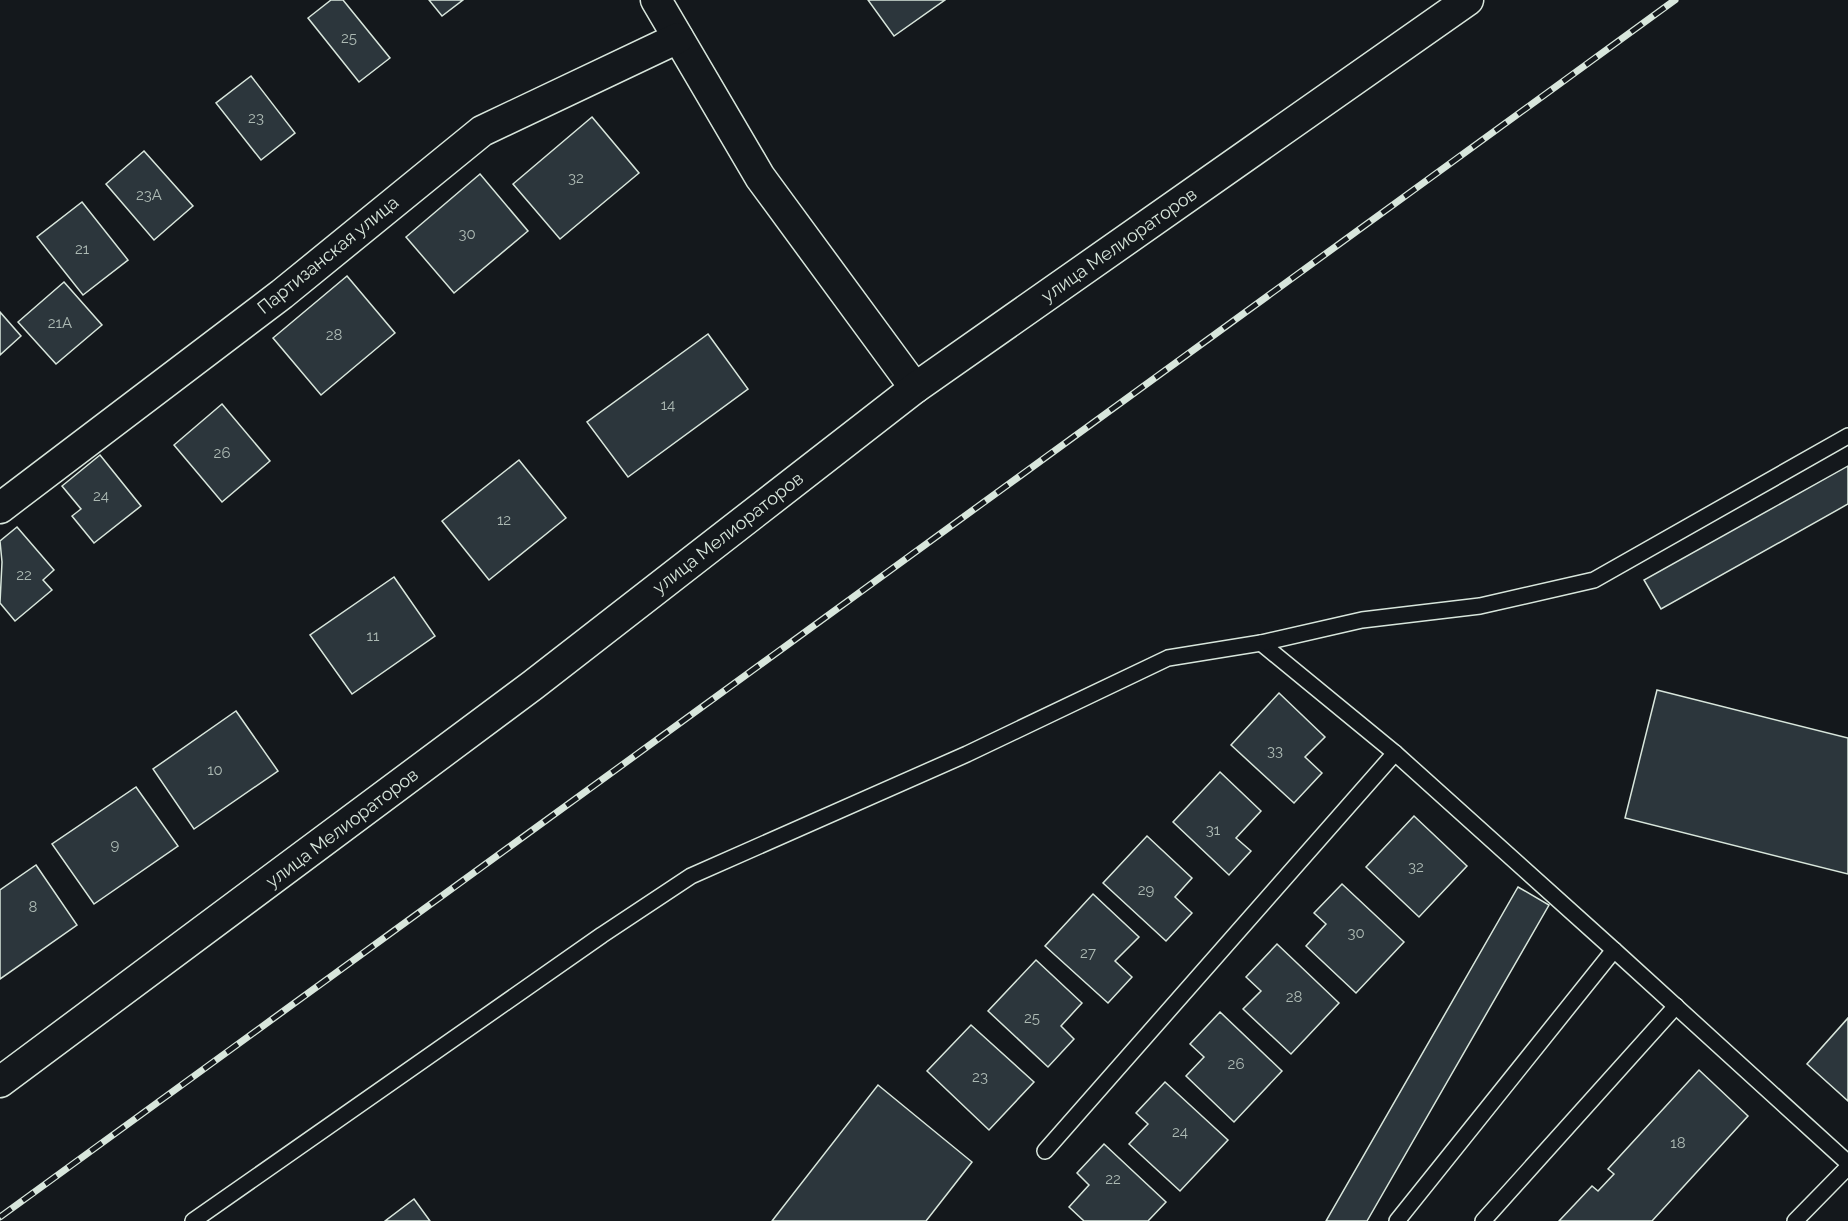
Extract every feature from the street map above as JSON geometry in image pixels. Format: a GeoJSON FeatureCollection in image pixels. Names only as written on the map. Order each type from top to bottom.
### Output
{"type":"FeatureCollection","features":[{"type":"Feature","properties":{"kind":"street"},"geometry":{"type":"LineString","coordinates":[[656,0],[760,177],[915,388]]}},
{"type":"Feature","properties":{"kind":"street","name":"улица Мелиораторов"},"geometry":{"type":"LineString","coordinates":[[0,1082],[533,685],[915,388],[1468,0]]}},
{"type":"Feature","properties":{"kind":"street","name":"Партизанская улица"},"geometry":{"type":"LineString","coordinates":[[0,508],[282,294],[482,131],[678,38]]}},
{"type":"Feature","properties":{"kind":"lane"},"geometry":{"type":"LineString","coordinates":[[193,1221],[602,935],[691,876],[926,773],[1168,658],[1261,643],[1362,620],[1480,606],[1594,580],[1848,436]]}},
{"type":"Feature","properties":{"kind":"lane"},"geometry":{"type":"LineString","coordinates":[[1261,643],[1395,753],[1676,1006],[1848,1165],[1795,1221]]}},
{"type":"Feature","properties":{"kind":"lane"},"geometry":{"type":"LineString","coordinates":[[1046,1151],[1395,753]]}},
{"type":"Feature","properties":{"kind":"lane"},"geometry":{"type":"LineString","coordinates":[[1397,1221],[1614,950]]}},
{"type":"Feature","properties":{"kind":"lane"},"geometry":{"type":"LineString","coordinates":[[1484,1221],[1676,1006]]}},
{"type":"Feature","properties":{"kind":"building"},"geometry":{"type":"Polygon","coordinates":[[[331,0],[343,0],[390,58],[359,82],[308,18],[331,0]]]}},
{"type":"Feature","properties":{"kind":"building"},"geometry":{"type":"Polygon","coordinates":[[[429,0],[463,0],[442,16],[429,0]]]}},
{"type":"Feature","properties":{"kind":"building"},"geometry":{"type":"Polygon","coordinates":[[[868,0],[945,0],[894,36],[868,0]]]}},
{"type":"Feature","properties":{"kind":"building"},"geometry":{"type":"Polygon","coordinates":[[[251,76],[295,133],[261,160],[216,103],[251,76]]]}},
{"type":"Feature","properties":{"kind":"building"},"geometry":{"type":"Polygon","coordinates":[[[592,117],[639,173],[560,239],[513,184],[592,117]]]}},
{"type":"Feature","properties":{"kind":"building"},"geometry":{"type":"Polygon","coordinates":[[[144,151],[193,206],[154,240],[106,184],[144,151]]]}},
{"type":"Feature","properties":{"kind":"building"},"geometry":{"type":"Polygon","coordinates":[[[480,174],[528,231],[454,293],[406,237],[480,174]]]}},
{"type":"Feature","properties":{"kind":"building"},"geometry":{"type":"Polygon","coordinates":[[[82,202],[128,260],[83,295],[37,237],[82,202]]]}},
{"type":"Feature","properties":{"kind":"building"},"geometry":{"type":"Polygon","coordinates":[[[347,276],[395,333],[321,395],[273,338],[347,276]]]}},
{"type":"Feature","properties":{"kind":"building"},"geometry":{"type":"Polygon","coordinates":[[[64,282],[102,325],[56,364],[18,322],[64,282]]]}},
{"type":"Feature","properties":{"kind":"building"},"geometry":{"type":"Polygon","coordinates":[[[0,312],[21,336],[0,355],[0,312]]]}},
{"type":"Feature","properties":{"kind":"building"},"geometry":{"type":"Polygon","coordinates":[[[708,334],[748,389],[628,477],[587,422],[708,334]]]}},
{"type":"Feature","properties":{"kind":"building"},"geometry":{"type":"Polygon","coordinates":[[[222,404],[270,461],[222,502],[174,445],[222,404]]]}},
{"type":"Feature","properties":{"kind":"building"},"geometry":{"type":"Polygon","coordinates":[[[100,455],[141,506],[94,543],[72,516],[81,509],[62,486],[100,455]]]}},
{"type":"Feature","properties":{"kind":"building"},"geometry":{"type":"Polygon","coordinates":[[[519,460],[566,518],[489,580],[442,521],[519,460]]]}},
{"type":"Feature","properties":{"kind":"building"},"geometry":{"type":"Polygon","coordinates":[[[1848,466],[1848,504],[1661,609],[1644,580],[1848,466]]]}},
{"type":"Feature","properties":{"kind":"building"},"geometry":{"type":"Polygon","coordinates":[[[17,527],[54,570],[43,580],[52,590],[15,621],[0,603],[2,562],[0,541],[17,527]]]}},
{"type":"Feature","properties":{"kind":"building"},"geometry":{"type":"Polygon","coordinates":[[[394,577],[435,636],[352,694],[310,635],[394,577]]]}},
{"type":"Feature","properties":{"kind":"building"},"geometry":{"type":"Polygon","coordinates":[[[1657,690],[1848,738],[1848,874],[1625,818],[1657,690]]]}},
{"type":"Feature","properties":{"kind":"building"},"geometry":{"type":"Polygon","coordinates":[[[1279,693],[1325,737],[1305,757],[1322,773],[1294,803],[1231,745],[1279,693]]]}},
{"type":"Feature","properties":{"kind":"building"},"geometry":{"type":"Polygon","coordinates":[[[236,711],[278,771],[194,829],[153,769],[236,711]]]}},
{"type":"Feature","properties":{"kind":"building"},"geometry":{"type":"Polygon","coordinates":[[[1220,772],[1261,811],[1236,838],[1251,851],[1229,875],[1173,822],[1220,772]]]}},
{"type":"Feature","properties":{"kind":"building"},"geometry":{"type":"Polygon","coordinates":[[[136,787],[178,846],[94,904],[52,844],[136,787]]]}},
{"type":"Feature","properties":{"kind":"building"},"geometry":{"type":"Polygon","coordinates":[[[1414,816],[1467,866],[1419,917],[1366,867],[1414,816]]]}},
{"type":"Feature","properties":{"kind":"building"},"geometry":{"type":"Polygon","coordinates":[[[1147,836],[1192,878],[1175,897],[1192,913],[1166,941],[1103,883],[1147,836]]]}},
{"type":"Feature","properties":{"kind":"building"},"geometry":{"type":"Polygon","coordinates":[[[36,865],[77,925],[0,979],[0,890],[36,865]]]}},
{"type":"Feature","properties":{"kind":"building"},"geometry":{"type":"Polygon","coordinates":[[[1342,884],[1404,942],[1356,993],[1306,946],[1326,924],[1314,913],[1342,884]]]}},
{"type":"Feature","properties":{"kind":"building"},"geometry":{"type":"Polygon","coordinates":[[[1518,887],[1549,905],[1367,1221],[1326,1221],[1518,887]]]}},
{"type":"Feature","properties":{"kind":"building"},"geometry":{"type":"Polygon","coordinates":[[[1093,894],[1139,937],[1115,961],[1132,977],[1108,1003],[1045,946],[1093,894]]]}},
{"type":"Feature","properties":{"kind":"building"},"geometry":{"type":"Polygon","coordinates":[[[1277,944],[1339,1003],[1291,1054],[1243,1009],[1261,991],[1246,977],[1277,944]]]}},
{"type":"Feature","properties":{"kind":"building"},"geometry":{"type":"Polygon","coordinates":[[[1036,960],[1082,1003],[1061,1026],[1074,1039],[1048,1067],[988,1011],[1036,960]]]}},
{"type":"Feature","properties":{"kind":"building"},"geometry":{"type":"Polygon","coordinates":[[[1220,1012],[1282,1071],[1234,1122],[1186,1076],[1204,1057],[1190,1044],[1220,1012]]]}},
{"type":"Feature","properties":{"kind":"building"},"geometry":{"type":"Polygon","coordinates":[[[1848,1018],[1848,1101],[1807,1064],[1848,1018]]]}},
{"type":"Feature","properties":{"kind":"building"},"geometry":{"type":"Polygon","coordinates":[[[971,1025],[1034,1082],[989,1130],[927,1071],[971,1025]]]}},
{"type":"Feature","properties":{"kind":"building"},"geometry":{"type":"Polygon","coordinates":[[[1699,1070],[1748,1116],[1652,1221],[1559,1221],[1592,1186],[1598,1191],[1614,1174],[1608,1169],[1699,1070]]]}},
{"type":"Feature","properties":{"kind":"building"},"geometry":{"type":"Polygon","coordinates":[[[1165,1082],[1228,1140],[1180,1191],[1129,1144],[1148,1124],[1136,1113],[1165,1082]]]}},
{"type":"Feature","properties":{"kind":"building"},"geometry":{"type":"Polygon","coordinates":[[[878,1085],[972,1162],[926,1221],[772,1221],[878,1085]]]}},
{"type":"Feature","properties":{"kind":"building"},"geometry":{"type":"Polygon","coordinates":[[[1104,1144],[1166,1202],[1148,1221],[1084,1221],[1069,1207],[1089,1185],[1077,1173],[1104,1144]]]}},
{"type":"Feature","properties":{"kind":"building"},"geometry":{"type":"Polygon","coordinates":[[[414,1199],[430,1221],[385,1221],[414,1199]]]}},
{"type":"Feature","properties":{"kind":"railway"},"geometry":{"type":"LineString","coordinates":[[0,1217],[1675,0]]}}]}
